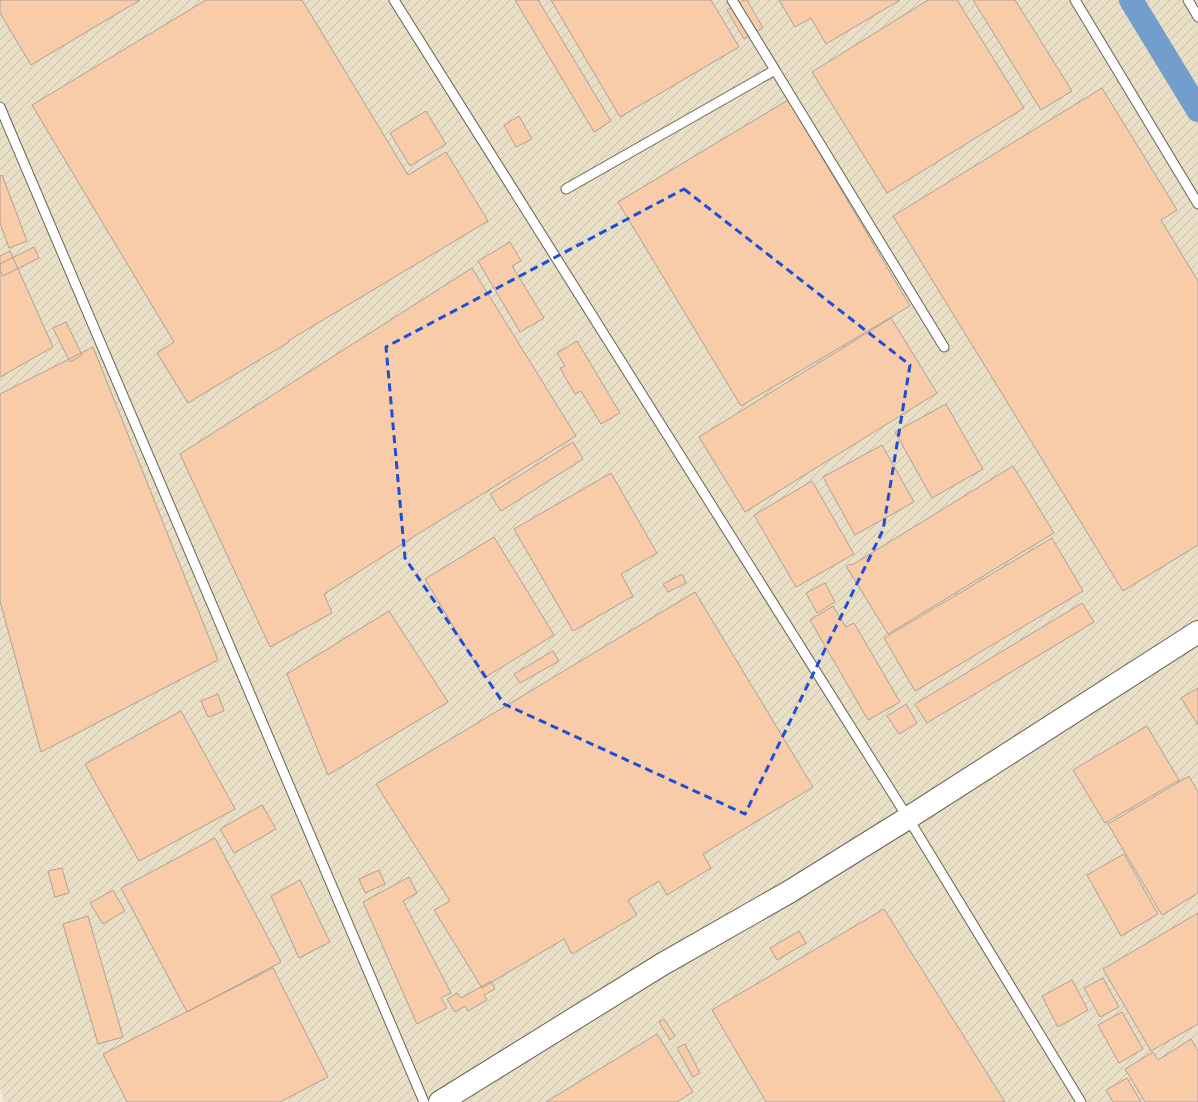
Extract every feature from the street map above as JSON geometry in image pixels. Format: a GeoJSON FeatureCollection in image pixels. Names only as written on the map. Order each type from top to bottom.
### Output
{"type":"FeatureCollection","features":[{"type":"Feature","properties":{"kind":"street"},"geometry":{"type":"LineString","coordinates":[[440,1102],[661,965],[789,892],[908,818],[1198,632]]}},
{"type":"Feature","properties":{"kind":"lane"},"geometry":{"type":"LineString","coordinates":[[394,0],[908,818],[1081,1102]]}},
{"type":"Feature","properties":{"kind":"lane"},"geometry":{"type":"LineString","coordinates":[[732,0],[944,346]]}},
{"type":"Feature","properties":{"kind":"lane"},"geometry":{"type":"LineString","coordinates":[[1075,0],[1198,204]]}},
{"type":"Feature","properties":{"kind":"lane"},"geometry":{"type":"LineString","coordinates":[[1188,0],[1198,17]]}},
{"type":"Feature","properties":{"kind":"lane"},"geometry":{"type":"LineString","coordinates":[[566,189],[775,70]]}},
{"type":"Feature","properties":{"kind":"lane"},"geometry":{"type":"LineString","coordinates":[[0,107],[424,1102]]}},
{"type":"Feature","properties":{"kind":"highlighted area"},"geometry":{"type":"Polygon","coordinates":[[[684,189],[910,365],[883,530],[745,814],[504,704],[405,558],[386,347],[684,189]]]}},
{"type":"Feature","properties":{"kind":"shaded area"},"geometry":{"type":"Polygon","coordinates":[[[0,0],[1198,0],[1198,1102],[4,1102],[0,1087],[0,0]]]}},
{"type":"Feature","properties":{"kind":"building"},"geometry":{"type":"Polygon","coordinates":[[[0,0],[140,0],[31,65],[0,13],[0,0]]]}},
{"type":"Feature","properties":{"kind":"building"},"geometry":{"type":"Polygon","coordinates":[[[206,0],[302,0],[408,175],[446,152],[488,221],[188,403],[157,353],[174,342],[32,105],[206,0]]]}},
{"type":"Feature","properties":{"kind":"building"},"geometry":{"type":"Polygon","coordinates":[[[515,0],[538,0],[611,121],[594,132],[515,0]]]}},
{"type":"Feature","properties":{"kind":"building"},"geometry":{"type":"Polygon","coordinates":[[[551,0],[711,0],[739,47],[620,117],[551,0]]]}},
{"type":"Feature","properties":{"kind":"building"},"geometry":{"type":"Polygon","coordinates":[[[744,0],[747,0],[763,28],[744,39],[727,10],[744,0]]]}},
{"type":"Feature","properties":{"kind":"building"},"geometry":{"type":"Polygon","coordinates":[[[779,0],[900,0],[826,44],[811,18],[795,27],[779,0]]]}},
{"type":"Feature","properties":{"kind":"building"},"geometry":{"type":"Polygon","coordinates":[[[928,0],[957,0],[1024,108],[887,193],[812,72],[928,0]]]}},
{"type":"Feature","properties":{"kind":"building"},"geometry":{"type":"Polygon","coordinates":[[[973,0],[1015,0],[1072,91],[1041,110],[973,0]]]}},
{"type":"Feature","properties":{"kind":"building"},"geometry":{"type":"Polygon","coordinates":[[[1102,88],[1177,210],[1161,220],[1198,281],[1198,545],[1123,591],[893,216],[1102,88]]]}},
{"type":"Feature","properties":{"kind":"building"},"geometry":{"type":"Polygon","coordinates":[[[788,100],[910,306],[741,406],[618,202],[788,100]]]}},
{"type":"Feature","properties":{"kind":"building"},"geometry":{"type":"Polygon","coordinates":[[[426,111],[446,144],[410,166],[390,133],[426,111]]]}},
{"type":"Feature","properties":{"kind":"building"},"geometry":{"type":"Polygon","coordinates":[[[519,116],[532,139],[516,147],[504,125],[519,116]]]}},
{"type":"Feature","properties":{"kind":"building"},"geometry":{"type":"Polygon","coordinates":[[[2,175],[27,241],[9,248],[0,223],[0,176],[2,175]]]}},
{"type":"Feature","properties":{"kind":"building"},"geometry":{"type":"Polygon","coordinates":[[[510,242],[521,261],[512,266],[544,318],[520,332],[478,261],[510,242]]]}},
{"type":"Feature","properties":{"kind":"building"},"geometry":{"type":"Polygon","coordinates":[[[34,247],[39,258],[3,276],[0,270],[0,264],[34,247]]]}},
{"type":"Feature","properties":{"kind":"building"},"geometry":{"type":"Polygon","coordinates":[[[10,251],[53,347],[0,377],[0,256],[10,251]]]}},
{"type":"Feature","properties":{"kind":"building"},"geometry":{"type":"Polygon","coordinates":[[[472,268],[576,436],[324,594],[332,613],[270,647],[180,454],[472,268]]]}},
{"type":"Feature","properties":{"kind":"building"},"geometry":{"type":"Polygon","coordinates":[[[891,318],[937,393],[745,512],[699,437],[891,318]]]}},
{"type":"Feature","properties":{"kind":"building"},"geometry":{"type":"Polygon","coordinates":[[[66,322],[82,355],[70,362],[53,328],[66,322]]]}},
{"type":"Feature","properties":{"kind":"building"},"geometry":{"type":"Polygon","coordinates":[[[577,341],[620,413],[601,424],[581,391],[575,394],[560,368],[565,366],[557,353],[577,341]]]}},
{"type":"Feature","properties":{"kind":"building"},"geometry":{"type":"Polygon","coordinates":[[[93,347],[218,660],[41,752],[0,601],[0,394],[93,347]]]}},
{"type":"Feature","properties":{"kind":"building"},"geometry":{"type":"Polygon","coordinates":[[[946,404],[983,469],[932,498],[895,432],[946,404]]]}},
{"type":"Feature","properties":{"kind":"building"},"geometry":{"type":"Polygon","coordinates":[[[573,442],[583,459],[501,511],[490,494],[573,442]]]}},
{"type":"Feature","properties":{"kind":"building"},"geometry":{"type":"Polygon","coordinates":[[[882,445],[914,502],[855,535],[823,477],[882,445]]]}},
{"type":"Feature","properties":{"kind":"building"},"geometry":{"type":"Polygon","coordinates":[[[1013,466],[1054,533],[888,634],[846,566],[852,565],[1013,466]]]}},
{"type":"Feature","properties":{"kind":"building"},"geometry":{"type":"Polygon","coordinates":[[[611,473],[657,553],[621,574],[633,596],[573,631],[514,529],[611,473]]]}},
{"type":"Feature","properties":{"kind":"building"},"geometry":{"type":"Polygon","coordinates":[[[812,481],[854,554],[796,587],[754,515],[812,481]]]}},
{"type":"Feature","properties":{"kind":"building"},"geometry":{"type":"Polygon","coordinates":[[[494,537],[554,635],[484,678],[425,579],[494,537]]]}},
{"type":"Feature","properties":{"kind":"building"},"geometry":{"type":"Polygon","coordinates":[[[1052,538],[1083,591],[915,691],[884,638],[1052,538]]]}},
{"type":"Feature","properties":{"kind":"building"},"geometry":{"type":"Polygon","coordinates":[[[682,574],[686,583],[668,592],[663,584],[682,574]]]}},
{"type":"Feature","properties":{"kind":"building"},"geometry":{"type":"Polygon","coordinates":[[[825,583],[835,602],[817,613],[806,593],[825,583]]]}},
{"type":"Feature","properties":{"kind":"building"},"geometry":{"type":"Polygon","coordinates":[[[695,592],[813,787],[703,854],[711,868],[667,895],[659,881],[628,900],[637,915],[572,954],[564,939],[482,988],[434,910],[450,901],[376,784],[695,592]]]}},
{"type":"Feature","properties":{"kind":"building"},"geometry":{"type":"Polygon","coordinates":[[[1082,603],[1094,622],[927,723],[915,704],[1082,603]]]}},
{"type":"Feature","properties":{"kind":"building"},"geometry":{"type":"Polygon","coordinates":[[[833,606],[846,627],[854,623],[900,702],[868,720],[810,620],[833,606]]]}},
{"type":"Feature","properties":{"kind":"building"},"geometry":{"type":"Polygon","coordinates":[[[389,611],[448,702],[328,775],[287,674],[389,611]]]}},
{"type":"Feature","properties":{"kind":"building"},"geometry":{"type":"Polygon","coordinates":[[[553,651],[559,661],[520,683],[514,674],[553,651]]]}},
{"type":"Feature","properties":{"kind":"building"},"geometry":{"type":"Polygon","coordinates":[[[1198,688],[1198,725],[1181,698],[1198,688]]]}},
{"type":"Feature","properties":{"kind":"building"},"geometry":{"type":"Polygon","coordinates":[[[218,694],[224,711],[208,717],[201,701],[218,694]]]}},
{"type":"Feature","properties":{"kind":"building"},"geometry":{"type":"Polygon","coordinates":[[[906,704],[917,723],[899,734],[887,716],[906,704]]]}},
{"type":"Feature","properties":{"kind":"building"},"geometry":{"type":"Polygon","coordinates":[[[181,711],[235,809],[139,861],[85,764],[181,711]]]}},
{"type":"Feature","properties":{"kind":"building"},"geometry":{"type":"Polygon","coordinates":[[[1147,726],[1179,780],[1105,823],[1073,770],[1147,726]]]}},
{"type":"Feature","properties":{"kind":"building"},"geometry":{"type":"Polygon","coordinates":[[[1189,776],[1198,792],[1198,893],[1162,915],[1108,824],[1189,776]]]}},
{"type":"Feature","properties":{"kind":"building"},"geometry":{"type":"Polygon","coordinates":[[[262,805],[276,829],[234,853],[220,829],[262,805]]]}},
{"type":"Feature","properties":{"kind":"building"},"geometry":{"type":"Polygon","coordinates":[[[215,838],[281,962],[187,1012],[121,888],[215,838]]]}},
{"type":"Feature","properties":{"kind":"building"},"geometry":{"type":"Polygon","coordinates":[[[1124,854],[1158,914],[1121,936],[1087,875],[1124,854]]]}},
{"type":"Feature","properties":{"kind":"building"},"geometry":{"type":"Polygon","coordinates":[[[62,868],[69,893],[55,897],[48,871],[62,868]]]}},
{"type":"Feature","properties":{"kind":"building"},"geometry":{"type":"Polygon","coordinates":[[[379,870],[385,884],[365,893],[359,879],[379,870]]]}},
{"type":"Feature","properties":{"kind":"building"},"geometry":{"type":"Polygon","coordinates":[[[409,877],[417,893],[403,901],[451,993],[441,998],[447,1008],[417,1024],[363,902],[409,877]]]}},
{"type":"Feature","properties":{"kind":"building"},"geometry":{"type":"Polygon","coordinates":[[[300,880],[330,942],[299,958],[271,896],[300,880]]]}},
{"type":"Feature","properties":{"kind":"building"},"geometry":{"type":"Polygon","coordinates":[[[113,890],[125,911],[103,924],[90,903],[113,890]]]}},
{"type":"Feature","properties":{"kind":"building"},"geometry":{"type":"Polygon","coordinates":[[[884,909],[1005,1102],[766,1102],[712,1010],[884,909]]]}},
{"type":"Feature","properties":{"kind":"building"},"geometry":{"type":"Polygon","coordinates":[[[1198,913],[1198,1024],[1151,1051],[1103,969],[1198,913]]]}},
{"type":"Feature","properties":{"kind":"building"},"geometry":{"type":"Polygon","coordinates":[[[88,916],[123,1037],[98,1044],[63,924],[88,916]]]}},
{"type":"Feature","properties":{"kind":"building"},"geometry":{"type":"Polygon","coordinates":[[[799,931],[806,943],[777,960],[770,948],[799,931]]]}},
{"type":"Feature","properties":{"kind":"building"},"geometry":{"type":"Polygon","coordinates":[[[273,968],[328,1077],[280,1102],[127,1102],[103,1054],[273,968]]]}},
{"type":"Feature","properties":{"kind":"building"},"geometry":{"type":"Polygon","coordinates":[[[1103,978],[1119,1007],[1100,1017],[1084,988],[1103,978]]]}},
{"type":"Feature","properties":{"kind":"building"},"geometry":{"type":"Polygon","coordinates":[[[1072,980],[1088,1010],[1058,1027],[1042,996],[1072,980]]]}},
{"type":"Feature","properties":{"kind":"building"},"geometry":{"type":"Polygon","coordinates":[[[491,981],[495,989],[484,995],[487,1000],[468,1011],[465,1006],[455,1012],[447,999],[457,993],[461,998],[491,981]]]}},
{"type":"Feature","properties":{"kind":"building"},"geometry":{"type":"Polygon","coordinates":[[[1122,1012],[1143,1049],[1119,1063],[1098,1025],[1122,1012]]]}},
{"type":"Feature","properties":{"kind":"building"},"geometry":{"type":"Polygon","coordinates":[[[664,1019],[675,1036],[670,1040],[659,1022],[664,1019]]]}},
{"type":"Feature","properties":{"kind":"building"},"geometry":{"type":"Polygon","coordinates":[[[657,1034],[693,1092],[677,1102],[546,1102],[657,1034]]]}},
{"type":"Feature","properties":{"kind":"building"},"geometry":{"type":"Polygon","coordinates":[[[1191,1039],[1198,1051],[1198,1102],[1145,1102],[1125,1069],[1153,1052],[1158,1060],[1191,1039]]]}},
{"type":"Feature","properties":{"kind":"building"},"geometry":{"type":"Polygon","coordinates":[[[685,1044],[700,1073],[693,1077],[677,1048],[685,1044]]]}},
{"type":"Feature","properties":{"kind":"building"},"geometry":{"type":"Polygon","coordinates":[[[1127,1078],[1141,1102],[1113,1102],[1106,1090],[1127,1078]]]}},
{"type":"Feature","properties":{"kind":"waterway"},"geometry":{"type":"LineString","coordinates":[[1131,0],[1198,110]]}}]}
